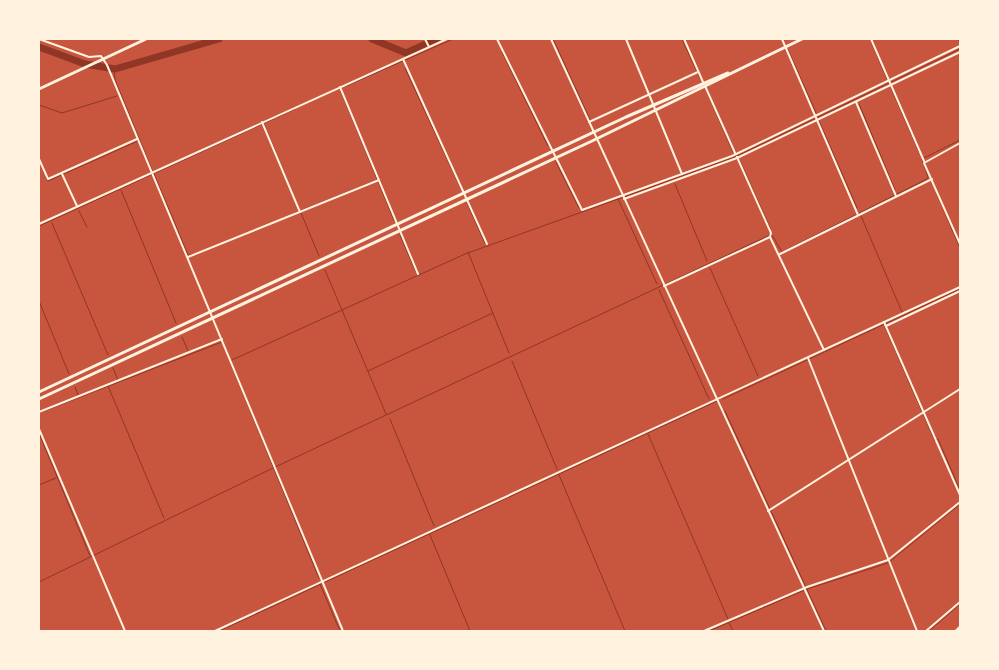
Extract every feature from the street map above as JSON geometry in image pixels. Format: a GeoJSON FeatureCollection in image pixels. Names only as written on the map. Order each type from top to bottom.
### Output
{"type":"FeatureCollection","features":[{"type":"Feature","properties":{"kind":"main road"},"geometry":{"type":"LineString","coordinates":[[39,89],[146,39]]}},
{"type":"Feature","properties":{"kind":"main road"},"geometry":{"type":"LineString","coordinates":[[39,392],[654,104],[704,84],[802,39]]}},
{"type":"Feature","properties":{"kind":"main road"},"geometry":{"type":"LineString","coordinates":[[39,399],[656,110],[704,84]]}},
{"type":"Feature","properties":{"kind":"street"},"geometry":{"type":"LineString","coordinates":[[39,39],[88,57],[100,56],[107,65],[343,631]]}},
{"type":"Feature","properties":{"kind":"street"},"geometry":{"type":"LineString","coordinates":[[425,39],[429,47]]}},
{"type":"Feature","properties":{"kind":"street"},"geometry":{"type":"LineString","coordinates":[[39,224],[340,87],[404,61],[447,39]]}},
{"type":"Feature","properties":{"kind":"street"},"geometry":{"type":"LineString","coordinates":[[497,39],[582,210],[736,156],[960,52]]}},
{"type":"Feature","properties":{"kind":"street"},"geometry":{"type":"LineString","coordinates":[[551,39],[770,510],[824,631]]}},
{"type":"Feature","properties":{"kind":"street"},"geometry":{"type":"LineString","coordinates":[[626,39],[682,174]]}},
{"type":"Feature","properties":{"kind":"street"},"geometry":{"type":"LineString","coordinates":[[684,39],[770,236],[824,350]]}},
{"type":"Feature","properties":{"kind":"street"},"geometry":{"type":"LineString","coordinates":[[782,39],[858,214]]}},
{"type":"Feature","properties":{"kind":"street"},"geometry":{"type":"LineString","coordinates":[[871,39],[960,244]]}},
{"type":"Feature","properties":{"kind":"street"},"geometry":{"type":"LineString","coordinates":[[816,118],[856,102],[960,46]]}},
{"type":"Feature","properties":{"kind":"street"},"geometry":{"type":"LineString","coordinates":[[404,61],[487,244]]}},
{"type":"Feature","properties":{"kind":"street"},"geometry":{"type":"LineString","coordinates":[[589,122],[698,72]]}},
{"type":"Feature","properties":{"kind":"street"},"geometry":{"type":"LineString","coordinates":[[340,87],[418,274]]}},
{"type":"Feature","properties":{"kind":"street"},"geometry":{"type":"LineString","coordinates":[[856,102],[895,195]]}},
{"type":"Feature","properties":{"kind":"street"},"geometry":{"type":"LineString","coordinates":[[262,123],[300,212]]}},
{"type":"Feature","properties":{"kind":"street"},"geometry":{"type":"LineString","coordinates":[[39,159],[48,180],[138,140]]}},
{"type":"Feature","properties":{"kind":"street"},"geometry":{"type":"LineString","coordinates":[[924,159],[960,143]]}},
{"type":"Feature","properties":{"kind":"street"},"geometry":{"type":"LineString","coordinates":[[623,197],[736,156]]}},
{"type":"Feature","properties":{"kind":"street"},"geometry":{"type":"LineString","coordinates":[[62,174],[77,206]]}},
{"type":"Feature","properties":{"kind":"street"},"geometry":{"type":"LineString","coordinates":[[780,254],[895,195],[932,179]]}},
{"type":"Feature","properties":{"kind":"street"},"geometry":{"type":"LineString","coordinates":[[188,257],[378,181]]}},
{"type":"Feature","properties":{"kind":"street"},"geometry":{"type":"LineString","coordinates":[[664,285],[770,236]]}},
{"type":"Feature","properties":{"kind":"street"},"geometry":{"type":"LineString","coordinates":[[885,324],[960,286]]}},
{"type":"Feature","properties":{"kind":"street"},"geometry":{"type":"LineString","coordinates":[[215,631],[717,398],[960,291]]}},
{"type":"Feature","properties":{"kind":"street"},"geometry":{"type":"LineString","coordinates":[[885,324],[960,495]]}},
{"type":"Feature","properties":{"kind":"street"},"geometry":{"type":"LineString","coordinates":[[39,412],[222,339]]}},
{"type":"Feature","properties":{"kind":"street"},"geometry":{"type":"LineString","coordinates":[[809,359],[917,631]]}},
{"type":"Feature","properties":{"kind":"street"},"geometry":{"type":"LineString","coordinates":[[770,510],[960,389]]}},
{"type":"Feature","properties":{"kind":"street"},"geometry":{"type":"LineString","coordinates":[[39,429],[125,631]]}},
{"type":"Feature","properties":{"kind":"street"},"geometry":{"type":"LineString","coordinates":[[704,631],[805,589],[889,561],[960,502]]}},
{"type":"Feature","properties":{"kind":"street"},"geometry":{"type":"LineString","coordinates":[[926,631],[960,602]]}},
{"type":"Feature","properties":{"kind":"street"},"geometry":{"type":"LineString","coordinates":[[956,631],[960,628]]}},
{"type":"Feature","properties":{"kind":"waterway"},"geometry":{"type":"LineString","coordinates":[[201,39],[203,44]]}},
{"type":"Feature","properties":{"kind":"waterway"},"geometry":{"type":"LineString","coordinates":[[39,47],[85,64],[115,69],[219,39]]}},
{"type":"Feature","properties":{"kind":"waterway"},"geometry":{"type":"LineString","coordinates":[[372,39],[406,53],[437,39]]}},
{"type":"Feature","properties":{"kind":"waterway"},"geometry":{"type":"LineString","coordinates":[[346,86],[453,39]]}},
{"type":"Feature","properties":{"kind":"waterway"},"geometry":{"type":"LineString","coordinates":[[553,39],[590,120]]}},
{"type":"Feature","properties":{"kind":"waterway"},"geometry":{"type":"LineString","coordinates":[[682,39],[700,78]]}},
{"type":"Feature","properties":{"kind":"waterway"},"geometry":{"type":"LineString","coordinates":[[870,39],[887,79]]}},
{"type":"Feature","properties":{"kind":"waterway"},"geometry":{"type":"LineString","coordinates":[[958,39],[960,43]]}},
{"type":"Feature","properties":{"kind":"waterway"},"geometry":{"type":"LineString","coordinates":[[232,360],[465,254],[735,157],[960,49]]}},
{"type":"Feature","properties":{"kind":"waterway"},"geometry":{"type":"LineString","coordinates":[[788,50],[816,113]]}},
{"type":"Feature","properties":{"kind":"waterway"},"geometry":{"type":"LineString","coordinates":[[502,52],[548,146]]}},
{"type":"Feature","properties":{"kind":"waterway"},"geometry":{"type":"LineString","coordinates":[[405,68],[461,189]]}},
{"type":"Feature","properties":{"kind":"waterway"},"geometry":{"type":"LineString","coordinates":[[114,69],[115,80],[152,170]]}},
{"type":"Feature","properties":{"kind":"waterway"},"geometry":{"type":"LineString","coordinates":[[891,88],[919,152]]}},
{"type":"Feature","properties":{"kind":"waterway"},"geometry":{"type":"LineString","coordinates":[[340,89],[394,220]]}},
{"type":"Feature","properties":{"kind":"waterway"},"geometry":{"type":"LineString","coordinates":[[706,90],[733,152]]}},
{"type":"Feature","properties":{"kind":"waterway"},"geometry":{"type":"LineString","coordinates":[[39,105],[62,113],[117,96]]}},
{"type":"Feature","properties":{"kind":"waterway"},"geometry":{"type":"LineString","coordinates":[[859,104],[895,190]]}},
{"type":"Feature","properties":{"kind":"waterway"},"geometry":{"type":"LineString","coordinates":[[39,226],[295,109]]}},
{"type":"Feature","properties":{"kind":"waterway"},"geometry":{"type":"LineString","coordinates":[[819,121],[857,208]]}},
{"type":"Feature","properties":{"kind":"waterway"},"geometry":{"type":"LineString","coordinates":[[264,124],[319,256]]}},
{"type":"Feature","properties":{"kind":"waterway"},"geometry":{"type":"LineString","coordinates":[[46,177],[48,181],[140,140]]}},
{"type":"Feature","properties":{"kind":"waterway"},"geometry":{"type":"LineString","coordinates":[[39,582],[273,468],[768,236],[772,235],[782,252],[927,179],[922,159],[960,140]]}},
{"type":"Feature","properties":{"kind":"waterway"},"geometry":{"type":"LineString","coordinates":[[740,161],[770,228]]}},
{"type":"Feature","properties":{"kind":"waterway"},"geometry":{"type":"LineString","coordinates":[[556,162],[579,208]]}},
{"type":"Feature","properties":{"kind":"waterway"},"geometry":{"type":"LineString","coordinates":[[154,174],[188,255],[191,255]]}},
{"type":"Feature","properties":{"kind":"waterway"},"geometry":{"type":"LineString","coordinates":[[295,213],[377,180]]}},
{"type":"Feature","properties":{"kind":"waterway"},"geometry":{"type":"LineString","coordinates":[[675,184],[707,261]]}},
{"type":"Feature","properties":{"kind":"waterway"},"geometry":{"type":"LineString","coordinates":[[121,190],[176,323]]}},
{"type":"Feature","properties":{"kind":"waterway"},"geometry":{"type":"LineString","coordinates":[[936,192],[960,248]]}},
{"type":"Feature","properties":{"kind":"waterway"},"geometry":{"type":"LineString","coordinates":[[618,199],[657,284]]}},
{"type":"Feature","properties":{"kind":"waterway"},"geometry":{"type":"LineString","coordinates":[[467,203],[485,243]]}},
{"type":"Feature","properties":{"kind":"waterway"},"geometry":{"type":"LineString","coordinates":[[79,211],[87,227]]}},
{"type":"Feature","properties":{"kind":"waterway"},"geometry":{"type":"LineString","coordinates":[[861,216],[902,312]]}},
{"type":"Feature","properties":{"kind":"waterway"},"geometry":{"type":"LineString","coordinates":[[52,223],[108,355]]}},
{"type":"Feature","properties":{"kind":"waterway"},"geometry":{"type":"LineString","coordinates":[[400,235],[416,272]]}},
{"type":"Feature","properties":{"kind":"waterway"},"geometry":{"type":"LineString","coordinates":[[468,252],[509,353]]}},
{"type":"Feature","properties":{"kind":"waterway"},"geometry":{"type":"LineString","coordinates":[[710,268],[758,376]]}},
{"type":"Feature","properties":{"kind":"waterway"},"geometry":{"type":"LineString","coordinates":[[325,270],[386,414]]}},
{"type":"Feature","properties":{"kind":"waterway"},"geometry":{"type":"LineString","coordinates":[[723,399],[960,289]]}},
{"type":"Feature","properties":{"kind":"waterway"},"geometry":{"type":"LineString","coordinates":[[659,290],[709,399]]}},
{"type":"Feature","properties":{"kind":"waterway"},"geometry":{"type":"LineString","coordinates":[[39,301],[69,374]]}},
{"type":"Feature","properties":{"kind":"waterway"},"geometry":{"type":"LineString","coordinates":[[368,371],[493,313]]}},
{"type":"Feature","properties":{"kind":"waterway"},"geometry":{"type":"LineString","coordinates":[[885,327],[935,441],[938,439],[960,490]]}},
{"type":"Feature","properties":{"kind":"waterway"},"geometry":{"type":"LineString","coordinates":[[182,337],[188,351]]}},
{"type":"Feature","properties":{"kind":"waterway"},"geometry":{"type":"LineString","coordinates":[[39,413],[222,342]]}},
{"type":"Feature","properties":{"kind":"waterway"},"geometry":{"type":"LineString","coordinates":[[512,361],[557,469]]}},
{"type":"Feature","properties":{"kind":"waterway"},"geometry":{"type":"LineString","coordinates":[[231,364],[319,578]]}},
{"type":"Feature","properties":{"kind":"waterway"},"geometry":{"type":"LineString","coordinates":[[113,368],[118,380]]}},
{"type":"Feature","properties":{"kind":"waterway"},"geometry":{"type":"LineString","coordinates":[[108,386],[164,518]]}},
{"type":"Feature","properties":{"kind":"waterway"},"geometry":{"type":"LineString","coordinates":[[75,387],[78,395]]}},
{"type":"Feature","properties":{"kind":"waterway"},"geometry":{"type":"LineString","coordinates":[[325,582],[717,401]]}},
{"type":"Feature","properties":{"kind":"waterway"},"geometry":{"type":"LineString","coordinates":[[725,411],[826,631]]}},
{"type":"Feature","properties":{"kind":"waterway"},"geometry":{"type":"LineString","coordinates":[[390,419],[434,526]]}},
{"type":"Feature","properties":{"kind":"waterway"},"geometry":{"type":"LineString","coordinates":[[39,433],[90,556]]}},
{"type":"Feature","properties":{"kind":"waterway"},"geometry":{"type":"LineString","coordinates":[[648,434],[728,619]]}},
{"type":"Feature","properties":{"kind":"waterway"},"geometry":{"type":"LineString","coordinates":[[559,475],[625,631]]}},
{"type":"Feature","properties":{"kind":"waterway"},"geometry":{"type":"LineString","coordinates":[[39,485],[56,478]]}},
{"type":"Feature","properties":{"kind":"waterway"},"geometry":{"type":"LineString","coordinates":[[709,631],[807,589],[888,563],[960,504]]}},
{"type":"Feature","properties":{"kind":"waterway"},"geometry":{"type":"LineString","coordinates":[[430,535],[470,631]]}},
{"type":"Feature","properties":{"kind":"waterway"},"geometry":{"type":"LineString","coordinates":[[320,584],[340,631]]}},
{"type":"Feature","properties":{"kind":"waterway"},"geometry":{"type":"LineString","coordinates":[[219,631],[321,584]]}},
{"type":"Feature","properties":{"kind":"waterway"},"geometry":{"type":"LineString","coordinates":[[929,631],[960,604]]}},
{"type":"Feature","properties":{"kind":"waterway"},"geometry":{"type":"LineString","coordinates":[[729,623],[733,631]]}}]}
